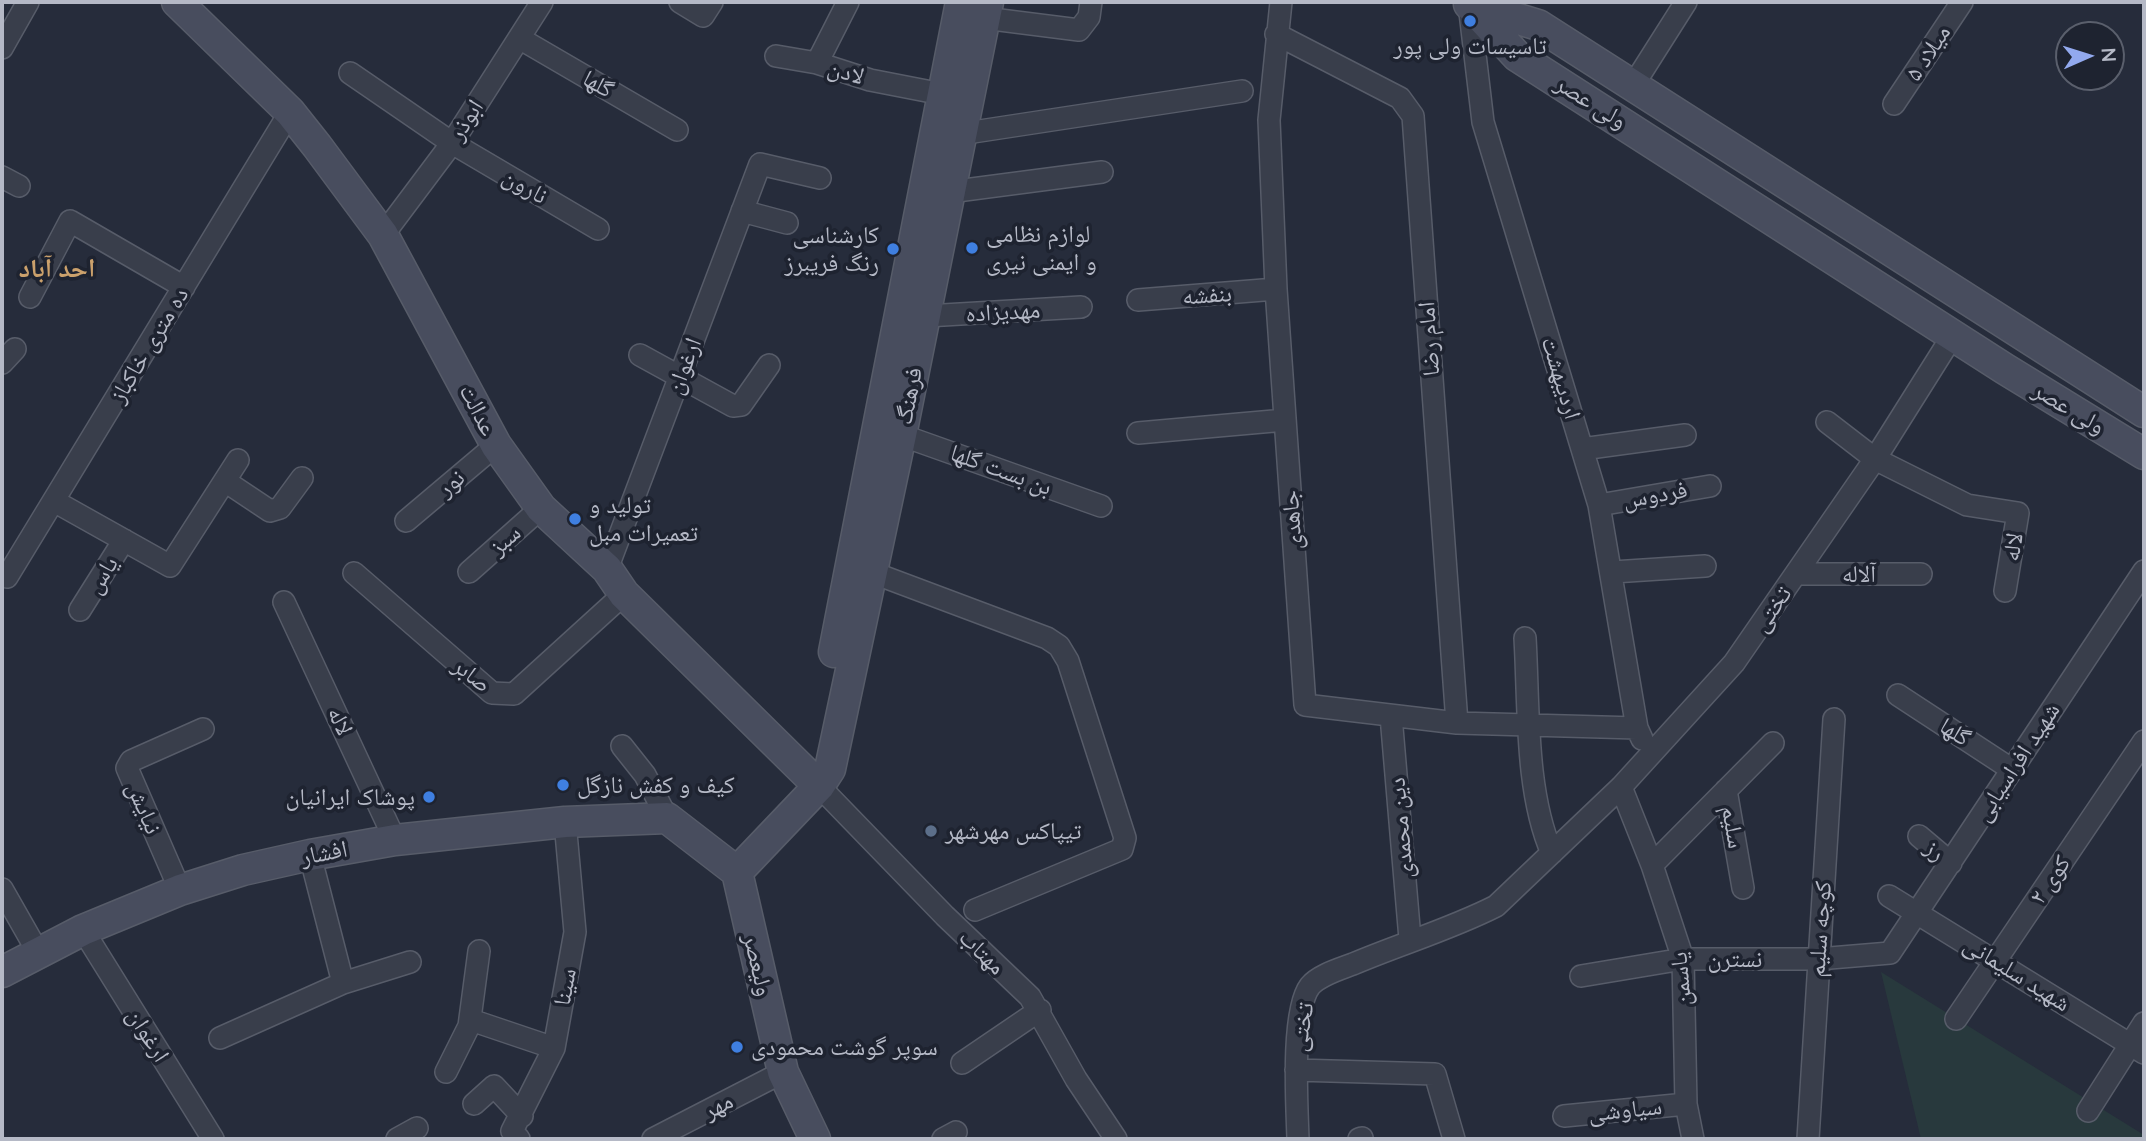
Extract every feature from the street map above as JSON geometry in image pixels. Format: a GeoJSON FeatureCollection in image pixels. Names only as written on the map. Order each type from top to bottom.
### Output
{"type":"FeatureCollection","features":[{"type":"Feature","properties":{"kind":"street"},"geometry":{"type":"LineString","coordinates":[[2,48],[28,2]]}},
{"type":"Feature","properties":{"kind":"street","name":"عدالت"},"geometry":{"type":"LineString","coordinates":[[177,2],[290,112],[383,235],[496,445],[541,509],[607,569],[624,594],[819,786]]}},
{"type":"Feature","properties":{"kind":"street","name":"ابوذر"},"geometry":{"type":"LineString","coordinates":[[383,235],[452,142],[542,2]]}},
{"type":"Feature","properties":{"kind":"street"},"geometry":{"type":"LineString","coordinates":[[680,2],[703,16],[712,2]]}},
{"type":"Feature","properties":{"kind":"street","name":"لادن"},"geometry":{"type":"LineString","coordinates":[[848,2],[817,63],[870,80],[942,94]]}},
{"type":"Feature","properties":{"kind":"street"},"geometry":{"type":"LineString","coordinates":[[977,7],[1079,30],[1089,17],[1091,2]]}},
{"type":"Feature","properties":{"kind":"street","name":"جاهدی"},"geometry":{"type":"LineString","coordinates":[[1281,2],[1269,120],[1276,289],[1305,705],[1457,723],[1637,729]]}},
{"type":"Feature","properties":{"kind":"street","name":"ولی عصر"},"geometry":{"type":"LineString","coordinates":[[1468,2],[1538,25],[2144,410]]}},
{"type":"Feature","properties":{"kind":"street","name":"ولی عصر"},"geometry":{"type":"LineString","coordinates":[[1468,2],[1517,56],[2144,454]]}},
{"type":"Feature","properties":{"kind":"street","name":"اردیبهشت"},"geometry":{"type":"LineString","coordinates":[[1468,2],[1483,122],[1600,505],[1637,729],[1650,754]]}},
{"type":"Feature","properties":{"kind":"street"},"geometry":{"type":"LineString","coordinates":[[1634,84],[1686,2]]}},
{"type":"Feature","properties":{"kind":"street","name":"میلاد ۵"},"geometry":{"type":"LineString","coordinates":[[1894,104],[1962,2]]}},
{"type":"Feature","properties":{"kind":"street","name":"فرهنگ"},"geometry":{"type":"LineString","coordinates":[[819,786],[813,761],[942,94],[977,7]]}},
{"type":"Feature","properties":{"kind":"street","name":"فرهنگ"},"geometry":{"type":"LineString","coordinates":[[737,872],[819,786],[830,769],[926,316],[961,134],[977,7]]}},
{"type":"Feature","properties":{"kind":"street","name":"امام رضا"},"geometry":{"type":"LineString","coordinates":[[1276,34],[1400,98],[1413,116],[1457,723]]}},
{"type":"Feature","properties":{"kind":"street","name":"گلها"},"geometry":{"type":"LineString","coordinates":[[519,38],[677,130]]}},
{"type":"Feature","properties":{"kind":"street"},"geometry":{"type":"LineString","coordinates":[[776,56],[817,63]]}},
{"type":"Feature","properties":{"kind":"street","name":"نارون"},"geometry":{"type":"LineString","coordinates":[[350,73],[452,142],[598,229]]}},
{"type":"Feature","properties":{"kind":"street"},"geometry":{"type":"LineString","coordinates":[[961,134],[1241,91]]}},
{"type":"Feature","properties":{"kind":"street","name":"ده متری خاکباز"},"geometry":{"type":"LineString","coordinates":[[7,577],[290,112]]}},
{"type":"Feature","properties":{"kind":"street","name":"ارغوان"},"geometry":{"type":"LineString","coordinates":[[607,569],[760,164],[820,178]]}},
{"type":"Feature","properties":{"kind":"street"},"geometry":{"type":"LineString","coordinates":[[949,192],[1102,172]]}},
{"type":"Feature","properties":{"kind":"street"},"geometry":{"type":"LineString","coordinates":[[742,211],[787,223]]}},
{"type":"Feature","properties":{"kind":"street"},"geometry":{"type":"LineString","coordinates":[[30,297],[70,221],[184,287]]}},
{"type":"Feature","properties":{"kind":"street","name":"بنفشه"},"geometry":{"type":"LineString","coordinates":[[1138,300],[1276,289]]}},
{"type":"Feature","properties":{"kind":"street","name":"مهدیزاده"},"geometry":{"type":"LineString","coordinates":[[926,316],[1082,307]]}},
{"type":"Feature","properties":{"kind":"street","name":"تختی"},"geometry":{"type":"LineString","coordinates":[[1298,1139],[1296,1070],[1301,1014],[1310,986],[1327,975],[1410,939],[1472,918],[1496,906],[1621,787],[1734,663],[1875,459],[1953,335]]}},
{"type":"Feature","properties":{"kind":"street"},"geometry":{"type":"LineString","coordinates":[[640,355],[726,403],[741,405],[769,365]]}},
{"type":"Feature","properties":{"kind":"street"},"geometry":{"type":"LineString","coordinates":[[1139,433],[1285,421]]}},
{"type":"Feature","properties":{"kind":"street"},"geometry":{"type":"LineString","coordinates":[[1827,422],[1875,459]]}},
{"type":"Feature","properties":{"kind":"street","name":"بن بست گلها"},"geometry":{"type":"LineString","coordinates":[[901,435],[1101,506]]}},
{"type":"Feature","properties":{"kind":"street"},"geometry":{"type":"LineString","coordinates":[[1583,449],[1685,435]]}},
{"type":"Feature","properties":{"kind":"street","name":"نور"},"geometry":{"type":"LineString","coordinates":[[406,521],[496,445]]}},
{"type":"Feature","properties":{"kind":"street","name":"لاله"},"geometry":{"type":"LineString","coordinates":[[1875,459],[1967,505],[2018,513],[2006,591]]}},
{"type":"Feature","properties":{"kind":"street"},"geometry":{"type":"LineString","coordinates":[[54,500],[170,566],[238,460]]}},
{"type":"Feature","properties":{"kind":"street"},"geometry":{"type":"LineString","coordinates":[[225,481],[270,512],[280,508],[302,478]]}},
{"type":"Feature","properties":{"kind":"street","name":"فردوس"},"geometry":{"type":"LineString","coordinates":[[1600,505],[1710,486]]}},
{"type":"Feature","properties":{"kind":"street","name":"سبز"},"geometry":{"type":"LineString","coordinates":[[469,572],[541,509]]}},
{"type":"Feature","properties":{"kind":"street","name":"یاس"},"geometry":{"type":"LineString","coordinates":[[80,610],[124,540]]}},
{"type":"Feature","properties":{"kind":"street"},"geometry":{"type":"LineString","coordinates":[[1613,572],[1705,566]]}},
{"type":"Feature","properties":{"kind":"street","name":"شهید افراسیابی"},"geometry":{"type":"LineString","coordinates":[[1890,953],[2144,571]]}},
{"type":"Feature","properties":{"kind":"street"},"geometry":{"type":"LineString","coordinates":[[871,572],[1047,638],[1059,646],[1068,661],[1125,838],[1122,849],[975,910]]}},
{"type":"Feature","properties":{"kind":"street","name":"صابر"},"geometry":{"type":"LineString","coordinates":[[354,573],[492,693],[502,695],[514,694],[624,594]]}},
{"type":"Feature","properties":{"kind":"street","name":"آلاله"},"geometry":{"type":"LineString","coordinates":[[1796,574],[1921,574]]}},
{"type":"Feature","properties":{"kind":"street","name":"لاله"},"geometry":{"type":"LineString","coordinates":[[284,602],[396,840]]}},
{"type":"Feature","properties":{"kind":"street"},"geometry":{"type":"LineString","coordinates":[[1525,638],[1530,724],[1541,828],[1552,853]]}},
{"type":"Feature","properties":{"kind":"street","name":"گلها"},"geometry":{"type":"LineString","coordinates":[[1898,695],[2011,769]]}},
{"type":"Feature","properties":{"kind":"street","name":"دین محمدی"},"geometry":{"type":"LineString","coordinates":[[1391,716],[1410,939]]}},
{"type":"Feature","properties":{"kind":"street","name":"کوچه سلیم"},"geometry":{"type":"LineString","coordinates":[[1808,1139],[1834,719]]}},
{"type":"Feature","properties":{"kind":"street","name":"نیایش"},"geometry":{"type":"LineString","coordinates":[[180,890],[127,768],[131,761],[203,729]]}},
{"type":"Feature","properties":{"kind":"street","name":"کوی ۲"},"geometry":{"type":"LineString","coordinates":[[1956,1019],[2144,741]]}},
{"type":"Feature","properties":{"kind":"street","name":"سلیم"},"geometry":{"type":"LineString","coordinates":[[1743,888],[1726,790],[1773,743]]}},
{"type":"Feature","properties":{"kind":"street"},"geometry":{"type":"LineString","coordinates":[[622,746],[645,775],[667,818],[737,872]]}},
{"type":"Feature","properties":{"kind":"street","name":"مهتاب"},"geometry":{"type":"LineString","coordinates":[[819,786],[1040,1010],[1076,1079],[1116,1139]]}},
{"type":"Feature","properties":{"kind":"street","name":"یاسمن"},"geometry":{"type":"LineString","coordinates":[[1621,787],[1653,865],[1683,959],[1686,1104],[1692,1139]]}},
{"type":"Feature","properties":{"kind":"street"},"geometry":{"type":"LineString","coordinates":[[1653,865],[1726,790]]}},
{"type":"Feature","properties":{"kind":"street","name":"افشار"},"geometry":{"type":"LineString","coordinates":[[2,972],[83,930],[180,890],[243,870],[396,840],[565,822],[667,818]]}},
{"type":"Feature","properties":{"kind":"street","name":"سینا"},"geometry":{"type":"LineString","coordinates":[[519,1139],[512,1131],[522,1116],[554,1048],[575,932],[565,822]]}},
{"type":"Feature","properties":{"kind":"street","name":"رز"},"geometry":{"type":"LineString","coordinates":[[1919,836],[1951,863]]}},
{"type":"Feature","properties":{"kind":"street"},"geometry":{"type":"LineString","coordinates":[[310,855],[343,983]]}},
{"type":"Feature","properties":{"kind":"street","name":"ولیعصر"},"geometry":{"type":"LineString","coordinates":[[737,872],[783,1072],[815,1139]]}},
{"type":"Feature","properties":{"kind":"street"},"geometry":{"type":"LineString","coordinates":[[2,889],[38,954]]}},
{"type":"Feature","properties":{"kind":"street","name":"شهید سلیمانی"},"geometry":{"type":"LineString","coordinates":[[1889,896],[2137,1049]]}},
{"type":"Feature","properties":{"kind":"street","name":"ارغوان"},"geometry":{"type":"LineString","coordinates":[[83,930],[213,1139]]}},
{"type":"Feature","properties":{"kind":"street"},"geometry":{"type":"LineString","coordinates":[[469,1026],[479,951]]}},
{"type":"Feature","properties":{"kind":"street","name":"نسترن"},"geometry":{"type":"LineString","coordinates":[[1581,976],[1683,959],[1818,959],[1890,953]]}},
{"type":"Feature","properties":{"kind":"street"},"geometry":{"type":"LineString","coordinates":[[220,1038],[343,983],[410,962]]}},
{"type":"Feature","properties":{"kind":"street"},"geometry":{"type":"LineString","coordinates":[[962,1063],[1040,1010]]}},
{"type":"Feature","properties":{"kind":"street"},"geometry":{"type":"LineString","coordinates":[[446,1072],[474,1021],[554,1048]]}},
{"type":"Feature","properties":{"kind":"street"},"geometry":{"type":"LineString","coordinates":[[2088,1111],[2137,1049],[2144,1023]]}},
{"type":"Feature","properties":{"kind":"street"},"geometry":{"type":"LineString","coordinates":[[1296,1070],[1435,1074],[1454,1139]]}},
{"type":"Feature","properties":{"kind":"street","name":"مهر"},"geometry":{"type":"LineString","coordinates":[[653,1139],[783,1072]]}},
{"type":"Feature","properties":{"kind":"street"},"geometry":{"type":"LineString","coordinates":[[474,1104],[494,1086],[522,1116]]}},
{"type":"Feature","properties":{"kind":"street","name":"سیاوشی"},"geometry":{"type":"LineString","coordinates":[[1564,1116],[1686,1104]]}},
{"type":"Feature","properties":{"kind":"street"},"geometry":{"type":"LineString","coordinates":[[397,1139],[417,1128]]}},
{"type":"Feature","properties":{"kind":"shaded area"},"geometry":{"type":"Polygon","coordinates":[[[1881,972],[2144,1135],[2144,1139],[1921,1139],[1881,972]]]}},
{"type":"Feature","properties":{"kind":"place","name":"تاسیسات ولی پور"},"geometry":{"type":"Point","coordinates":[1470,21]}},
{"type":"Feature","properties":{"kind":"place","name":"لوازم نظامی و ایمنی نیری"},"geometry":{"type":"Point","coordinates":[972,248]}},
{"type":"Feature","properties":{"kind":"place","name":"کارشناسی رنگ فریبرز"},"geometry":{"type":"Point","coordinates":[893,249]}},
{"type":"Feature","properties":{"kind":"place","name":"تولید و تعمیرات مبل"},"geometry":{"type":"Point","coordinates":[575,519]}},
{"type":"Feature","properties":{"kind":"place","name":"کیف و کفش نازگل"},"geometry":{"type":"Point","coordinates":[563,785]}},
{"type":"Feature","properties":{"kind":"place","name":"پوشاک ایرانیان"},"geometry":{"type":"Point","coordinates":[429,797]}},
{"type":"Feature","properties":{"kind":"place","name":"تیپاکس مهرشهر"},"geometry":{"type":"Point","coordinates":[931,831]}},
{"type":"Feature","properties":{"kind":"place","name":"سوپر گوشت محمودی"},"geometry":{"type":"Point","coordinates":[737,1047]}},
{"type":"Feature","properties":{"kind":"district","name":"احد آباد"},"geometry":{"type":"Point","coordinates":[57,269]}}]}
